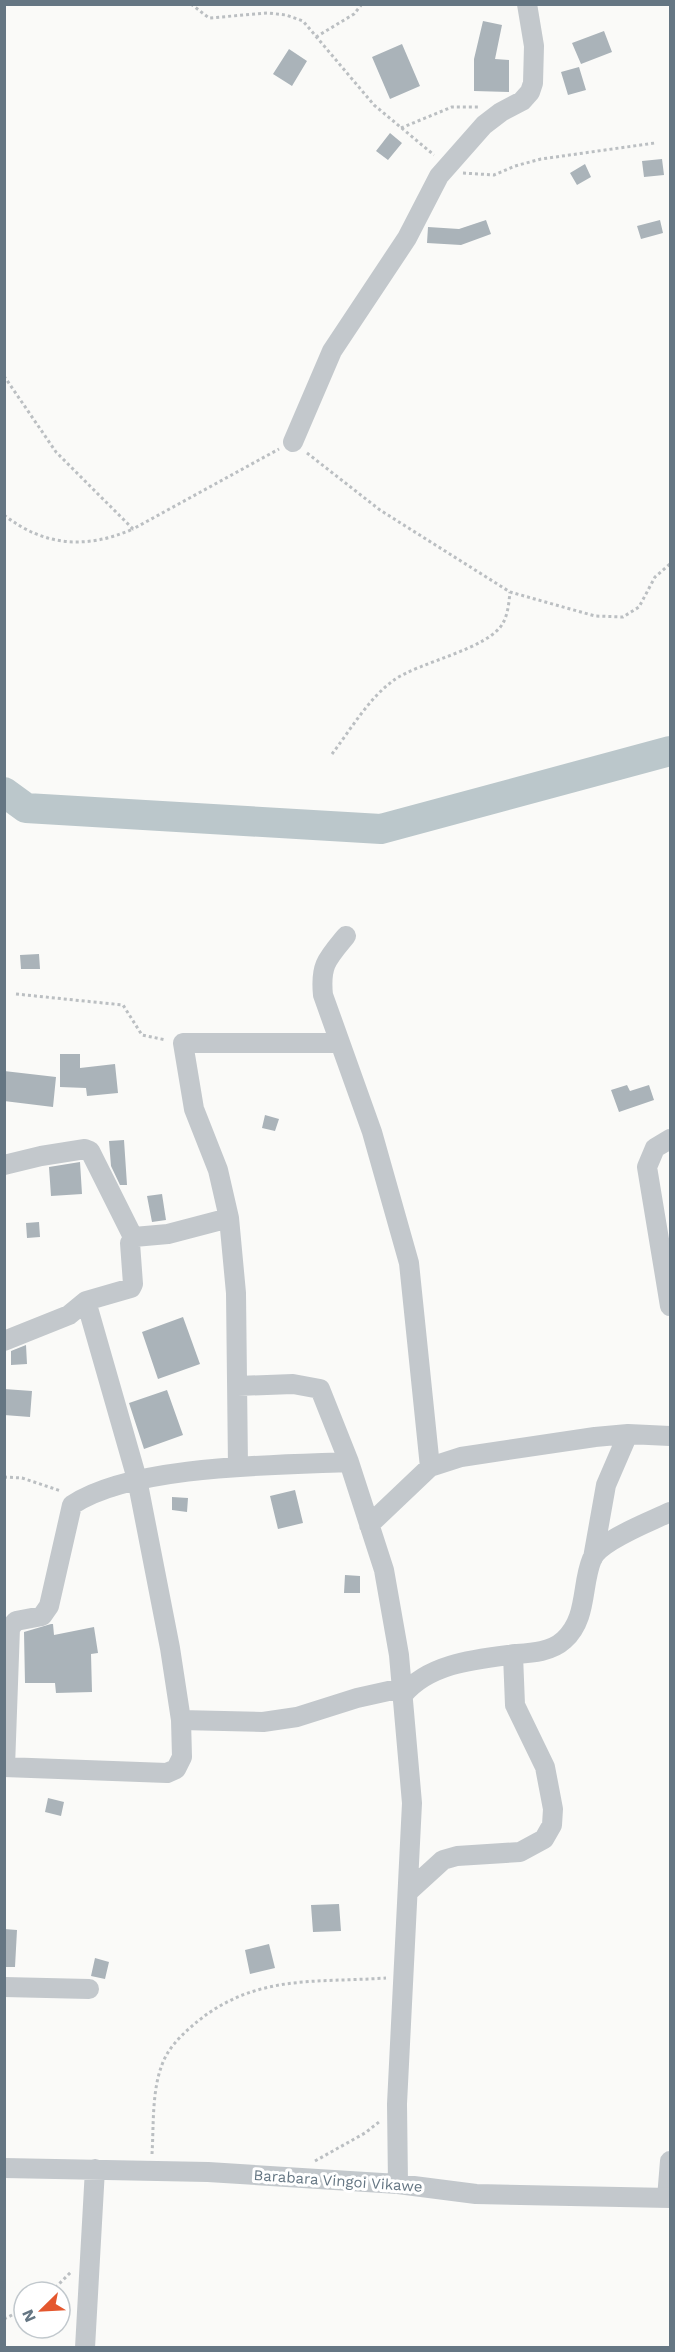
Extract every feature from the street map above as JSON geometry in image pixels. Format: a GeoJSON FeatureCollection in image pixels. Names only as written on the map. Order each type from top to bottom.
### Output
{"type":"FeatureCollection","features":[{"type":"Feature","properties":{"kind":"street"},"geometry":{"type":"LineString","coordinates":[[293,442],[332,351],[406,238],[445,168],[484,125],[527,97],[533,83],[534,46],[527,4]]}},
{"type":"Feature","properties":{"kind":"street"},"geometry":{"type":"LineString","coordinates":[[346,936],[332,953],[321,975],[323,995],[338,1043],[372,1132],[409,1263],[430,1467]]}},
{"type":"Feature","properties":{"kind":"street"},"geometry":{"type":"LineString","coordinates":[[238,1467],[236,1293],[229,1218],[218,1170],[195,1108],[183,1042],[338,1043]]}},
{"type":"Feature","properties":{"kind":"street"},"geometry":{"type":"LineString","coordinates":[[670,1139],[655,1148],[646,1167],[670,1305]]}},
{"type":"Feature","properties":{"kind":"street"},"geometry":{"type":"LineString","coordinates":[[4,1166],[41,1156],[88,1149],[94,1154],[133,1238]]}},
{"type":"Feature","properties":{"kind":"street"},"geometry":{"type":"LineString","coordinates":[[133,1238],[168,1234],[229,1218]]}},
{"type":"Feature","properties":{"kind":"street"},"geometry":{"type":"LineString","coordinates":[[4,1341],[69,1315],[86,1301],[131,1288],[133,1284],[130,1243],[133,1238]]}},
{"type":"Feature","properties":{"kind":"street"},"geometry":{"type":"LineString","coordinates":[[86,1301],[136,1479],[170,1648],[181,1720],[182,1757],[176,1769],[167,1773],[5,1767],[10,1628],[16,1621],[42,1616],[49,1606],[72,1504],[114,1485],[136,1479],[238,1467],[349,1462]]}},
{"type":"Feature","properties":{"kind":"street"},"geometry":{"type":"LineString","coordinates":[[238,1386],[292,1384],[321,1389],[349,1462],[388,1585],[402,1691],[412,1803],[397,2104],[398,2184]]}},
{"type":"Feature","properties":{"kind":"street"},"geometry":{"type":"LineString","coordinates":[[181,1720],[263,1722],[297,1717],[357,1698],[402,1691],[438,1670],[484,1658],[540,1652],[564,1640],[581,1612],[606,1485],[628,1434]]}},
{"type":"Feature","properties":{"kind":"street"},"geometry":{"type":"LineString","coordinates":[[369,1525],[430,1467],[461,1457],[628,1434],[670,1436]]}},
{"type":"Feature","properties":{"kind":"street"},"geometry":{"type":"LineString","coordinates":[[592,1558],[610,1542],[670,1512]]}},
{"type":"Feature","properties":{"kind":"street"},"geometry":{"type":"LineString","coordinates":[[409,1891],[443,1860],[457,1856],[520,1852],[544,1839],[552,1825],[553,1809],[545,1767],[515,1705],[513,1655]]}},
{"type":"Feature","properties":{"kind":"street"},"geometry":{"type":"LineString","coordinates":[[4,1987],[89,1989]]}},
{"type":"Feature","properties":{"kind":"street"},"geometry":{"type":"LineString","coordinates":[[669,2198],[670,2161]]}},
{"type":"Feature","properties":{"kind":"street","name":"Barabara Vingoi Vikawe"},"geometry":{"type":"LineString","coordinates":[[4,2168],[289,2176],[398,2184],[476,2194],[669,2198]]}},
{"type":"Feature","properties":{"kind":"street"},"geometry":{"type":"LineString","coordinates":[[85,2348],[95,2169]]}},
{"type":"Feature","properties":{"kind":"path"},"geometry":{"type":"LineString","coordinates":[[191,4],[205,16],[213,18],[256,13],[286,15],[303,21],[374,105],[445,168],[494,175],[515,166],[542,159],[655,143]]}},
{"type":"Feature","properties":{"kind":"path"},"geometry":{"type":"LineString","coordinates":[[316,37],[354,15],[362,4]]}},
{"type":"Feature","properties":{"kind":"path"},"geometry":{"type":"LineString","coordinates":[[401,128],[461,105],[501,112]]}},
{"type":"Feature","properties":{"kind":"path"},"geometry":{"type":"LineString","coordinates":[[4,376],[56,452],[133,529]]}},
{"type":"Feature","properties":{"kind":"path"},"geometry":{"type":"LineString","coordinates":[[4,514],[50,539],[80,544],[110,539],[133,529],[183,499],[293,442],[380,510],[510,592],[595,616],[623,616],[639,608],[655,577],[670,564]]}},
{"type":"Feature","properties":{"kind":"path"},"geometry":{"type":"LineString","coordinates":[[332,754],[374,699],[394,680],[468,648],[500,628],[507,613],[510,592]]}},
{"type":"Feature","properties":{"kind":"path"},"geometry":{"type":"LineString","coordinates":[[16,994],[123,1005],[131,1013],[142,1035],[183,1042]]}},
{"type":"Feature","properties":{"kind":"path"},"geometry":{"type":"LineString","coordinates":[[4,1477],[22,1478],[65,1491]]}},
{"type":"Feature","properties":{"kind":"path"},"geometry":{"type":"LineString","coordinates":[[151,2171],[157,2085],[167,2055],[187,2030],[218,2005],[264,1986],[403,1977]]}},
{"type":"Feature","properties":{"kind":"path"},"geometry":{"type":"LineString","coordinates":[[289,2176],[365,2133],[397,2104]]}},
{"type":"Feature","properties":{"kind":"building"},"geometry":{"type":"Polygon","coordinates":[[[483,21],[502,25],[495,59],[509,60],[509,92],[474,91],[474,59],[483,21]]]}},
{"type":"Feature","properties":{"kind":"building"},"geometry":{"type":"Polygon","coordinates":[[[604,31],[612,52],[581,64],[572,43],[604,31]]]}},
{"type":"Feature","properties":{"kind":"building"},"geometry":{"type":"Polygon","coordinates":[[[402,44],[420,86],[390,99],[372,57],[402,44]]]}},
{"type":"Feature","properties":{"kind":"building"},"geometry":{"type":"Polygon","coordinates":[[[289,49],[307,61],[292,86],[273,74],[289,49]]]}},
{"type":"Feature","properties":{"kind":"building"},"geometry":{"type":"Polygon","coordinates":[[[579,67],[586,90],[568,95],[561,72],[579,67]]]}},
{"type":"Feature","properties":{"kind":"building"},"geometry":{"type":"Polygon","coordinates":[[[390,133],[402,143],[388,160],[376,151],[390,133]]]}},
{"type":"Feature","properties":{"kind":"building"},"geometry":{"type":"Polygon","coordinates":[[[662,159],[664,175],[644,177],[642,161],[662,159]]]}},
{"type":"Feature","properties":{"kind":"building"},"geometry":{"type":"Polygon","coordinates":[[[585,164],[591,177],[577,185],[570,173],[585,164]]]}},
{"type":"Feature","properties":{"kind":"building"},"geometry":{"type":"Polygon","coordinates":[[[486,220],[491,234],[461,245],[427,243],[428,227],[459,229],[486,220]]]}},
{"type":"Feature","properties":{"kind":"building"},"geometry":{"type":"Polygon","coordinates":[[[660,220],[663,233],[641,239],[637,226],[660,220]]]}},
{"type":"Feature","properties":{"kind":"building"},"geometry":{"type":"Polygon","coordinates":[[[39,954],[40,969],[21,969],[20,955],[39,954]]]}},
{"type":"Feature","properties":{"kind":"building"},"geometry":{"type":"Polygon","coordinates":[[[60,1054],[80,1054],[80,1068],[115,1064],[118,1093],[87,1096],[86,1088],[60,1087],[60,1054]]]}},
{"type":"Feature","properties":{"kind":"building"},"geometry":{"type":"Polygon","coordinates":[[[4,1071],[56,1077],[53,1107],[4,1101],[4,1071]]]}},
{"type":"Feature","properties":{"kind":"building"},"geometry":{"type":"Polygon","coordinates":[[[627,1085],[630,1091],[649,1085],[654,1100],[619,1112],[611,1090],[627,1085]]]}},
{"type":"Feature","properties":{"kind":"building"},"geometry":{"type":"Polygon","coordinates":[[[265,1115],[279,1119],[275,1131],[262,1128],[265,1115]]]}},
{"type":"Feature","properties":{"kind":"building"},"geometry":{"type":"Polygon","coordinates":[[[124,1140],[127,1185],[120,1185],[111,1166],[109,1141],[124,1140]]]}},
{"type":"Feature","properties":{"kind":"building"},"geometry":{"type":"Polygon","coordinates":[[[80,1162],[82,1194],[51,1196],[49,1167],[80,1162]]]}},
{"type":"Feature","properties":{"kind":"building"},"geometry":{"type":"Polygon","coordinates":[[[162,1194],[166,1220],[152,1222],[147,1196],[162,1194]]]}},
{"type":"Feature","properties":{"kind":"building"},"geometry":{"type":"Polygon","coordinates":[[[39,1222],[40,1237],[27,1238],[26,1223],[39,1222]]]}},
{"type":"Feature","properties":{"kind":"building"},"geometry":{"type":"Polygon","coordinates":[[[183,1317],[200,1364],[158,1379],[142,1332],[183,1317]]]}},
{"type":"Feature","properties":{"kind":"building"},"geometry":{"type":"Polygon","coordinates":[[[26,1345],[27,1364],[11,1365],[11,1351],[26,1345]]]}},
{"type":"Feature","properties":{"kind":"building"},"geometry":{"type":"Polygon","coordinates":[[[4,1389],[32,1391],[30,1417],[4,1415],[4,1389]]]}},
{"type":"Feature","properties":{"kind":"building"},"geometry":{"type":"Polygon","coordinates":[[[167,1390],[183,1435],[144,1449],[129,1403],[167,1390]]]}},
{"type":"Feature","properties":{"kind":"building"},"geometry":{"type":"Polygon","coordinates":[[[295,1490],[303,1523],[278,1529],[270,1496],[295,1490]]]}},
{"type":"Feature","properties":{"kind":"building"},"geometry":{"type":"Polygon","coordinates":[[[172,1497],[188,1498],[187,1512],[172,1510],[172,1497]]]}},
{"type":"Feature","properties":{"kind":"building"},"geometry":{"type":"Polygon","coordinates":[[[345,1575],[360,1576],[360,1593],[344,1593],[345,1575]]]}},
{"type":"Feature","properties":{"kind":"building"},"geometry":{"type":"Polygon","coordinates":[[[53,1624],[54,1635],[94,1627],[98,1653],[91,1654],[92,1692],[56,1693],[55,1683],[25,1683],[24,1632],[53,1624]]]}},
{"type":"Feature","properties":{"kind":"building"},"geometry":{"type":"Polygon","coordinates":[[[48,1798],[64,1802],[61,1816],[45,1812],[48,1798]]]}},
{"type":"Feature","properties":{"kind":"building"},"geometry":{"type":"Polygon","coordinates":[[[339,1904],[341,1931],[313,1932],[311,1905],[339,1904]]]}},
{"type":"Feature","properties":{"kind":"building"},"geometry":{"type":"Polygon","coordinates":[[[4,1929],[17,1930],[15,1967],[4,1967],[4,1929]]]}},
{"type":"Feature","properties":{"kind":"building"},"geometry":{"type":"Polygon","coordinates":[[[269,1944],[275,1968],[250,1974],[245,1950],[269,1944]]]}},
{"type":"Feature","properties":{"kind":"building"},"geometry":{"type":"Polygon","coordinates":[[[95,1958],[109,1962],[105,1979],[91,1976],[95,1958]]]}},
{"type":"Feature","properties":{"kind":"waterway"},"geometry":{"type":"LineString","coordinates":[[4,792],[26,808],[381,829],[670,751]]}}]}
